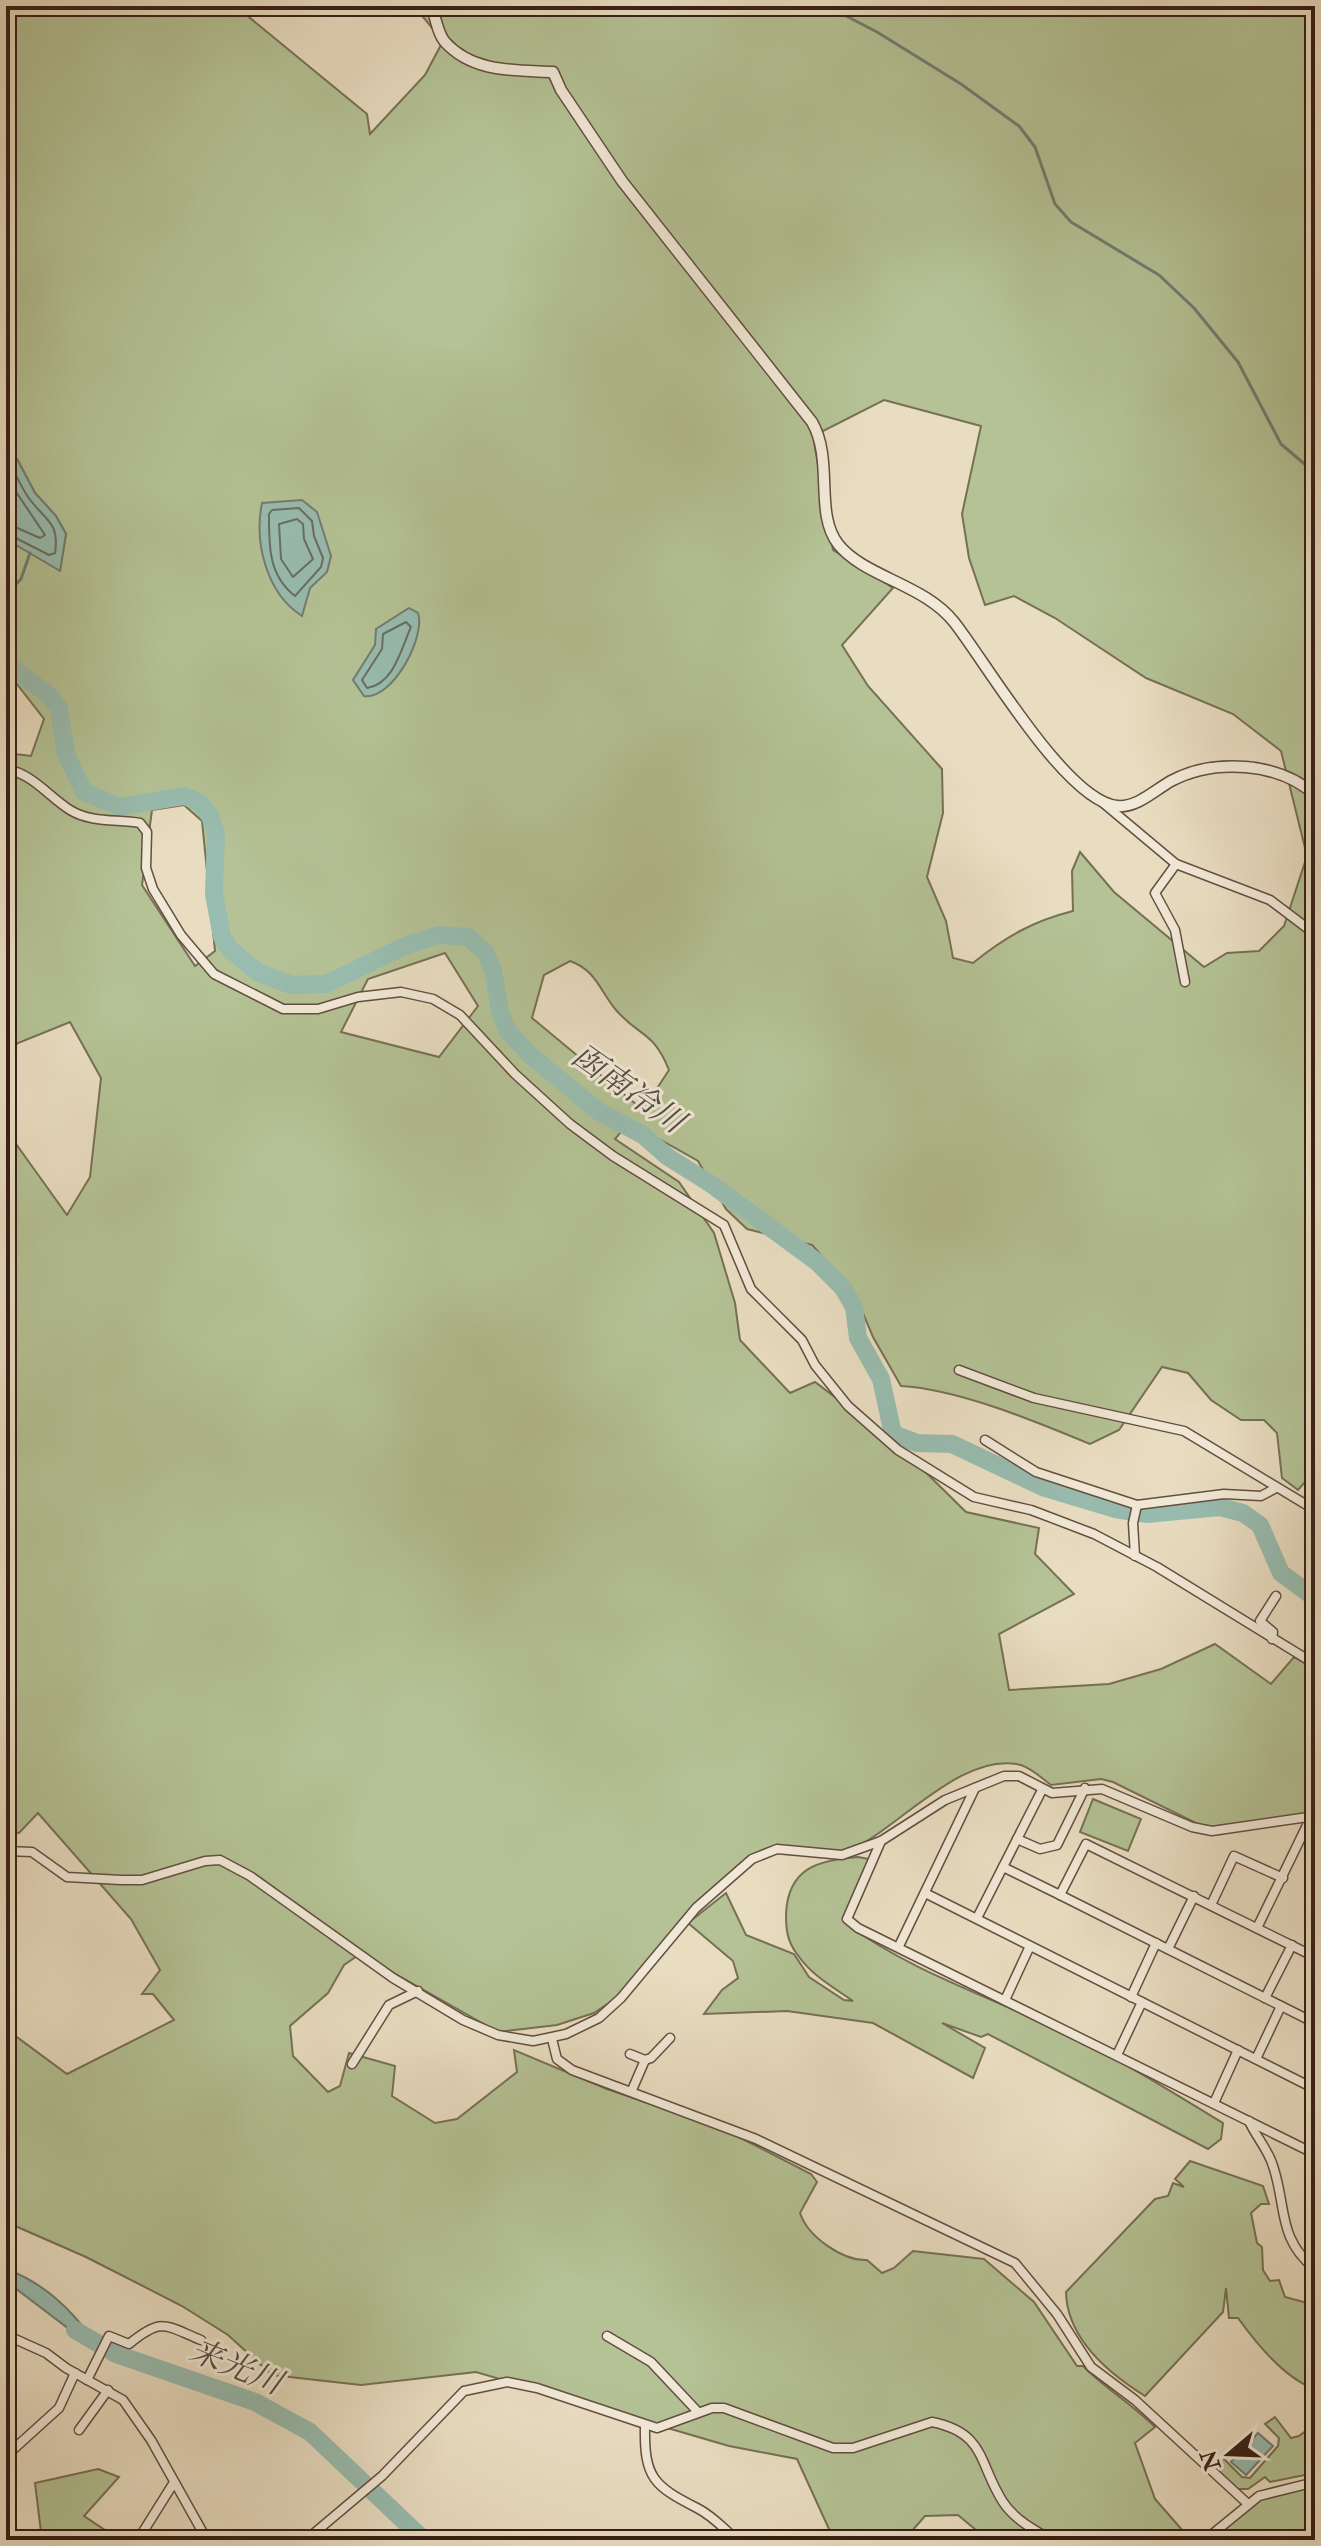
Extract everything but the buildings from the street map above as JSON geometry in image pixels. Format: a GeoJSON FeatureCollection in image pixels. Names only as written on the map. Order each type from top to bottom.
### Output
{"type":"FeatureCollection","features":[{"type":"Feature","properties":{"kind":"street"},"geometry":{"type":"LineString","coordinates":[[432,6],[444,40],[474,63],[489,68],[553,72],[561,90],[622,181],[812,422],[822,439],[828,523],[838,544],[852,557],[940,607],[1030,731],[1101,802],[1176,864],[1270,900],[1315,934]]}},
{"type":"Feature","properties":{"kind":"street"},"geometry":{"type":"LineString","coordinates":[[1101,802],[1119,806],[1135,803],[1175,779],[1215,767],[1240,767],[1292,779],[1315,795]]}},
{"type":"Feature","properties":{"kind":"street"},"geometry":{"type":"LineString","coordinates":[[6,769],[28,776],[85,817],[140,823],[147,832],[146,868],[153,889],[181,935],[214,974],[232,986],[283,1009],[318,1009],[358,997],[401,992],[433,999],[460,1015],[515,1074],[570,1124],[613,1156],[724,1225],[751,1289],[802,1340],[815,1365],[848,1406],[898,1450],[974,1497],[1062,1519],[1135,1556],[1315,1664]]}},
{"type":"Feature","properties":{"kind":"street"},"geometry":{"type":"LineString","coordinates":[[1176,864],[1155,893],[1175,930],[1185,982]]}},
{"type":"Feature","properties":{"kind":"street"},"geometry":{"type":"LineString","coordinates":[[959,1370],[1034,1398],[1184,1431],[1315,1510]]}},
{"type":"Feature","properties":{"kind":"street"},"geometry":{"type":"LineString","coordinates":[[985,1440],[1036,1472],[1137,1505],[1224,1494],[1261,1496],[1276,1488]]}},
{"type":"Feature","properties":{"kind":"street"},"geometry":{"type":"LineString","coordinates":[[1135,1556],[1133,1523],[1137,1505]]}},
{"type":"Feature","properties":{"kind":"street"},"geometry":{"type":"LineString","coordinates":[[1272,1639],[1273,1632],[1260,1621],[1276,1596]]}},
{"type":"Feature","properties":{"kind":"street"},"geometry":{"type":"LineString","coordinates":[[6,1851],[32,1852],[67,1877],[121,1880],[142,1880],[205,1861],[220,1860],[250,1876],[393,1978],[479,2028],[533,2041],[552,2039],[582,2028],[610,2008],[696,1908],[752,1859],[777,1849],[842,1855],[881,1841],[945,1800],[1012,1775],[1042,1790],[1063,1794],[1085,1788],[1102,1789],[1192,1827],[1212,1831],[1313,1817]]}},
{"type":"Feature","properties":{"kind":"street"},"geometry":{"type":"LineString","coordinates":[[899,1946],[975,1788]]}},
{"type":"Feature","properties":{"kind":"street"},"geometry":{"type":"LineString","coordinates":[[1017,1839],[1040,1849],[1052,1848],[1063,1836],[1085,1788]]}},
{"type":"Feature","properties":{"kind":"street"},"geometry":{"type":"LineString","coordinates":[[977,1918],[1042,1790]]}},
{"type":"Feature","properties":{"kind":"street"},"geometry":{"type":"LineString","coordinates":[[1257,1928],[1313,1817]]}},
{"type":"Feature","properties":{"kind":"street"},"geometry":{"type":"LineString","coordinates":[[881,1841],[847,1919],[1315,2154]]}},
{"type":"Feature","properties":{"kind":"street"},"geometry":{"type":"LineString","coordinates":[[1060,1895],[1086,1844],[1315,1957]]}},
{"type":"Feature","properties":{"kind":"street"},"geometry":{"type":"LineString","coordinates":[[1211,1905],[1234,1856],[1283,1878]]}},
{"type":"Feature","properties":{"kind":"street"},"geometry":{"type":"LineString","coordinates":[[1003,1867],[1315,2023]]}},
{"type":"Feature","properties":{"kind":"street"},"geometry":{"type":"LineString","coordinates":[[925,1893],[1315,2089]]}},
{"type":"Feature","properties":{"kind":"street"},"geometry":{"type":"LineString","coordinates":[[1168,1949],[1194,1896]]}},
{"type":"Feature","properties":{"kind":"street"},"geometry":{"type":"LineString","coordinates":[[1131,1997],[1156,1943]]}},
{"type":"Feature","properties":{"kind":"street"},"geometry":{"type":"LineString","coordinates":[[1265,1998],[1292,1945]]}},
{"type":"Feature","properties":{"kind":"street"},"geometry":{"type":"LineString","coordinates":[[1005,2000],[1030,1946]]}},
{"type":"Feature","properties":{"kind":"street"},"geometry":{"type":"LineString","coordinates":[[352,2064],[389,2005],[418,1991]]}},
{"type":"Feature","properties":{"kind":"street"},"geometry":{"type":"LineString","coordinates":[[1117,2055],[1142,2002]]}},
{"type":"Feature","properties":{"kind":"street"},"geometry":{"type":"LineString","coordinates":[[1256,2059],[1281,2006]]}},
{"type":"Feature","properties":{"kind":"street"},"geometry":{"type":"LineString","coordinates":[[630,2054],[645,2060],[651,2058],[670,2038]]}},
{"type":"Feature","properties":{"kind":"street"},"geometry":{"type":"LineString","coordinates":[[552,2039],[557,2059],[564,2066],[756,2139],[1015,2263],[1057,2314],[1091,2367],[1135,2400],[1248,2504]]}},
{"type":"Feature","properties":{"kind":"street"},"geometry":{"type":"LineString","coordinates":[[1214,2103],[1238,2050]]}},
{"type":"Feature","properties":{"kind":"street"},"geometry":{"type":"LineString","coordinates":[[632,2090],[645,2060]]}},
{"type":"Feature","properties":{"kind":"street"},"geometry":{"type":"LineString","coordinates":[[1249,2121],[1274,2166],[1289,2240],[1300,2257],[1315,2269]]}},
{"type":"Feature","properties":{"kind":"street"},"geometry":{"type":"LineString","coordinates":[[87,2380],[109,2336],[129,2344],[150,2327],[165,2325],[201,2340]]}},
{"type":"Feature","properties":{"kind":"street"},"geometry":{"type":"LineString","coordinates":[[6,2335],[46,2353],[108,2390],[133,2410],[207,2540]]}},
{"type":"Feature","properties":{"kind":"street"},"geometry":{"type":"LineString","coordinates":[[607,2336],[651,2362],[698,2412]]}},
{"type":"Feature","properties":{"kind":"street"},"geometry":{"type":"LineString","coordinates":[[6,2456],[59,2408],[75,2373]]}},
{"type":"Feature","properties":{"kind":"street"},"geometry":{"type":"LineString","coordinates":[[306,2540],[382,2476],[464,2391],[507,2382],[597,2406],[645,2427],[657,2428],[698,2412],[724,2408],[833,2448],[853,2448],[932,2422],[960,2430],[976,2443],[1011,2511],[1052,2540]]}},
{"type":"Feature","properties":{"kind":"street"},"geometry":{"type":"LineString","coordinates":[[79,2430],[108,2390]]}},
{"type":"Feature","properties":{"kind":"street"},"geometry":{"type":"LineString","coordinates":[[645,2427],[647,2466],[652,2478],[663,2491],[713,2518],[737,2540]]}},
{"type":"Feature","properties":{"kind":"street"},"geometry":{"type":"LineString","coordinates":[[1205,2540],[1248,2504],[1272,2490],[1315,2482]]}},
{"type":"Feature","properties":{"kind":"street"},"geometry":{"type":"LineString","coordinates":[[141,2535],[173,2484]]}},
{"type":"Feature","properties":{"kind":"green space"},"geometry":{"type":"Polygon","coordinates":[[[6,6],[241,6],[244,13],[367,114],[370,134],[425,75],[443,41],[414,6],[1315,6],[1315,1471],[1298,1490],[1282,1478],[1277,1433],[1264,1420],[1241,1420],[1211,1400],[1188,1373],[1162,1367],[1119,1430],[1090,1444],[972,1400],[901,1386],[873,1337],[854,1292],[812,1245],[747,1229],[726,1209],[698,1161],[629,1122],[615,1139],[679,1182],[714,1233],[735,1303],[740,1340],[790,1393],[815,1382],[898,1445],[966,1512],[1039,1528],[1035,1554],[1074,1594],[999,1634],[1009,1690],[1109,1684],[1161,1669],[1215,1644],[1271,1684],[1294,1657],[1315,1669],[1315,1817],[1212,1831],[1113,1782],[1101,1779],[1051,1785],[1025,1766],[999,1763],[954,1780],[849,1851],[820,1854],[758,1852],[682,1926],[631,1988],[594,2013],[557,2025],[498,2032],[360,1954],[344,1965],[328,1993],[290,2026],[293,2056],[328,2092],[340,2086],[349,2053],[395,2066],[392,2096],[435,2123],[457,2119],[517,2072],[514,2050],[607,2089],[721,2128],[811,2174],[817,2182],[800,2213],[810,2231],[837,2252],[867,2260],[882,2273],[894,2268],[913,2251],[984,2259],[1034,2302],[1077,2366],[1083,2366],[1155,2427],[1135,2443],[1155,2499],[1191,2540],[988,2540],[958,2515],[925,2516],[904,2540],[834,2540],[797,2459],[729,2446],[476,2372],[361,2385],[272,2375],[228,2335],[182,2306],[86,2257],[6,2222],[6,2029],[67,2074],[174,2020],[153,1994],[142,1994],[160,1970],[131,1919],[38,1813],[19,1833],[6,1832],[6,1130],[67,1215],[90,1177],[101,1078],[70,1022],[18,1043],[6,1053],[6,753],[31,756],[44,719],[6,670],[6,539],[60,570],[66,534],[56,516],[35,493],[17,459],[6,458],[6,6]],[[884,400],[813,436],[833,550],[893,588],[842,645],[868,686],[942,769],[943,813],[927,877],[946,921],[953,958],[973,963],[1020,931],[1073,911],[1072,871],[1080,852],[1114,892],[1204,967],[1227,953],[1259,951],[1284,926],[1307,856],[1281,751],[1233,714],[1146,678],[1055,618],[1014,596],[985,605],[969,558],[962,514],[981,426],[884,400]],[[184,805],[152,810],[142,885],[195,966],[215,951],[202,821],[184,805]],[[445,953],[368,979],[341,1032],[439,1057],[478,1006],[445,953]],[[570,961],[544,975],[532,1018],[643,1110],[669,1070],[657,1048],[624,1019],[592,975],[579,965],[570,961]]]}},
{"type":"Feature","properties":{"kind":"green space"},"geometry":{"type":"Polygon","coordinates":[[[1093,1799],[1141,1819],[1128,1851],[1080,1832],[1093,1799]]]}},
{"type":"Feature","properties":{"kind":"green space"},"geometry":{"type":"Polygon","coordinates":[[[858,1857],[869,1859],[844,1922],[921,1968],[1057,2029],[1141,2074],[1223,2123],[1221,2139],[1208,2149],[988,2034],[981,2037],[942,2023],[985,2048],[973,2078],[873,2023],[787,2011],[704,2014],[722,1990],[738,1978],[733,1961],[688,1923],[726,1893],[746,1935],[794,1954],[809,1977],[844,2000],[853,2001],[803,1962],[789,1940],[786,1914],[792,1886],[808,1869],[830,1861],[858,1857]]]}},
{"type":"Feature","properties":{"kind":"green space"},"geometry":{"type":"Polygon","coordinates":[[[1190,2161],[1263,2186],[1269,2204],[1261,2204],[1251,2213],[1257,2243],[1262,2247],[1263,2270],[1270,2281],[1279,2280],[1285,2297],[1315,2305],[1315,2389],[1282,2369],[1238,2318],[1229,2318],[1226,2288],[1223,2312],[1145,2396],[1117,2377],[1092,2353],[1074,2325],[1066,2292],[1155,2199],[1168,2196],[1173,2183],[1184,2187],[1175,2179],[1190,2161]]]}},
{"type":"Feature","properties":{"kind":"green space"},"geometry":{"type":"Polygon","coordinates":[[[1275,2417],[1291,2438],[1315,2424],[1315,2473],[1270,2482],[1265,2477],[1248,2489],[1237,2489],[1209,2462],[1212,2457],[1222,2457],[1242,2477],[1250,2478],[1278,2446],[1279,2438],[1265,2424],[1275,2417]]]}},
{"type":"Feature","properties":{"kind":"green space"},"geometry":{"type":"Polygon","coordinates":[[[98,2469],[119,2477],[84,2516],[120,2540],[42,2540],[35,2483],[98,2469]]]}},
{"type":"Feature","properties":{"kind":"green space"},"geometry":{"type":"Polygon","coordinates":[[[1315,2486],[1315,2540],[1200,2540],[1252,2498],[1315,2486]]]}},
{"type":"Feature","properties":{"kind":"water"},"geometry":{"type":"Polygon","coordinates":[[[6,458],[17,459],[35,493],[56,516],[66,534],[60,571],[6,539],[6,458]]]}},
{"type":"Feature","properties":{"kind":"water"},"geometry":{"type":"Polygon","coordinates":[[[302,500],[317,512],[331,556],[327,572],[310,588],[302,616],[279,594],[271,580],[262,550],[260,518],[262,503],[302,500]]]}},
{"type":"Feature","properties":{"kind":"water"},"geometry":{"type":"Polygon","coordinates":[[[409,608],[418,613],[419,623],[405,665],[386,688],[375,695],[364,696],[353,680],[375,645],[376,629],[409,608]]]}},
{"type":"Feature","properties":{"kind":"water"},"geometry":{"type":"Polygon","coordinates":[[[6,2269],[56,2298],[94,2341],[86,2342],[15,2288],[6,2287],[6,2269]]]}},
{"type":"Feature","properties":{"kind":"water"},"geometry":{"type":"Polygon","coordinates":[[[1258,2433],[1273,2446],[1246,2475],[1231,2462],[1258,2433]]]}},
{"type":"Feature","properties":{"kind":"waterway"},"geometry":{"type":"LineString","coordinates":[[827,6],[877,32],[961,84],[1019,126],[1035,147],[1055,204],[1071,222],[1159,275],[1194,308],[1238,362],[1281,444],[1315,473]]}},
{"type":"Feature","properties":{"kind":"waterway"},"geometry":{"type":"LineString","coordinates":[[6,594],[21,579],[30,553]]}},
{"type":"Feature","properties":{"kind":"waterway","name":"函南冷川"},"geometry":{"type":"LineString","coordinates":[[6,664],[49,695],[59,708],[66,754],[84,792],[120,807],[184,796],[199,802],[210,816],[216,833],[214,894],[222,937],[230,949],[257,972],[291,985],[326,984],[407,945],[439,935],[468,937],[486,953],[507,1030],[529,1054],[598,1111],[643,1135],[668,1157],[711,1184],[817,1262],[843,1288],[854,1307],[858,1338],[881,1379],[893,1434],[917,1443],[952,1444],[1045,1488],[1115,1509],[1147,1514],[1220,1507],[1243,1513],[1260,1525],[1281,1573],[1315,1598]]}},
{"type":"Feature","properties":{"kind":"waterway","name":"来光川"},"geometry":{"type":"LineString","coordinates":[[75,2330],[116,2354],[255,2402],[310,2432],[424,2540]]}}]}
